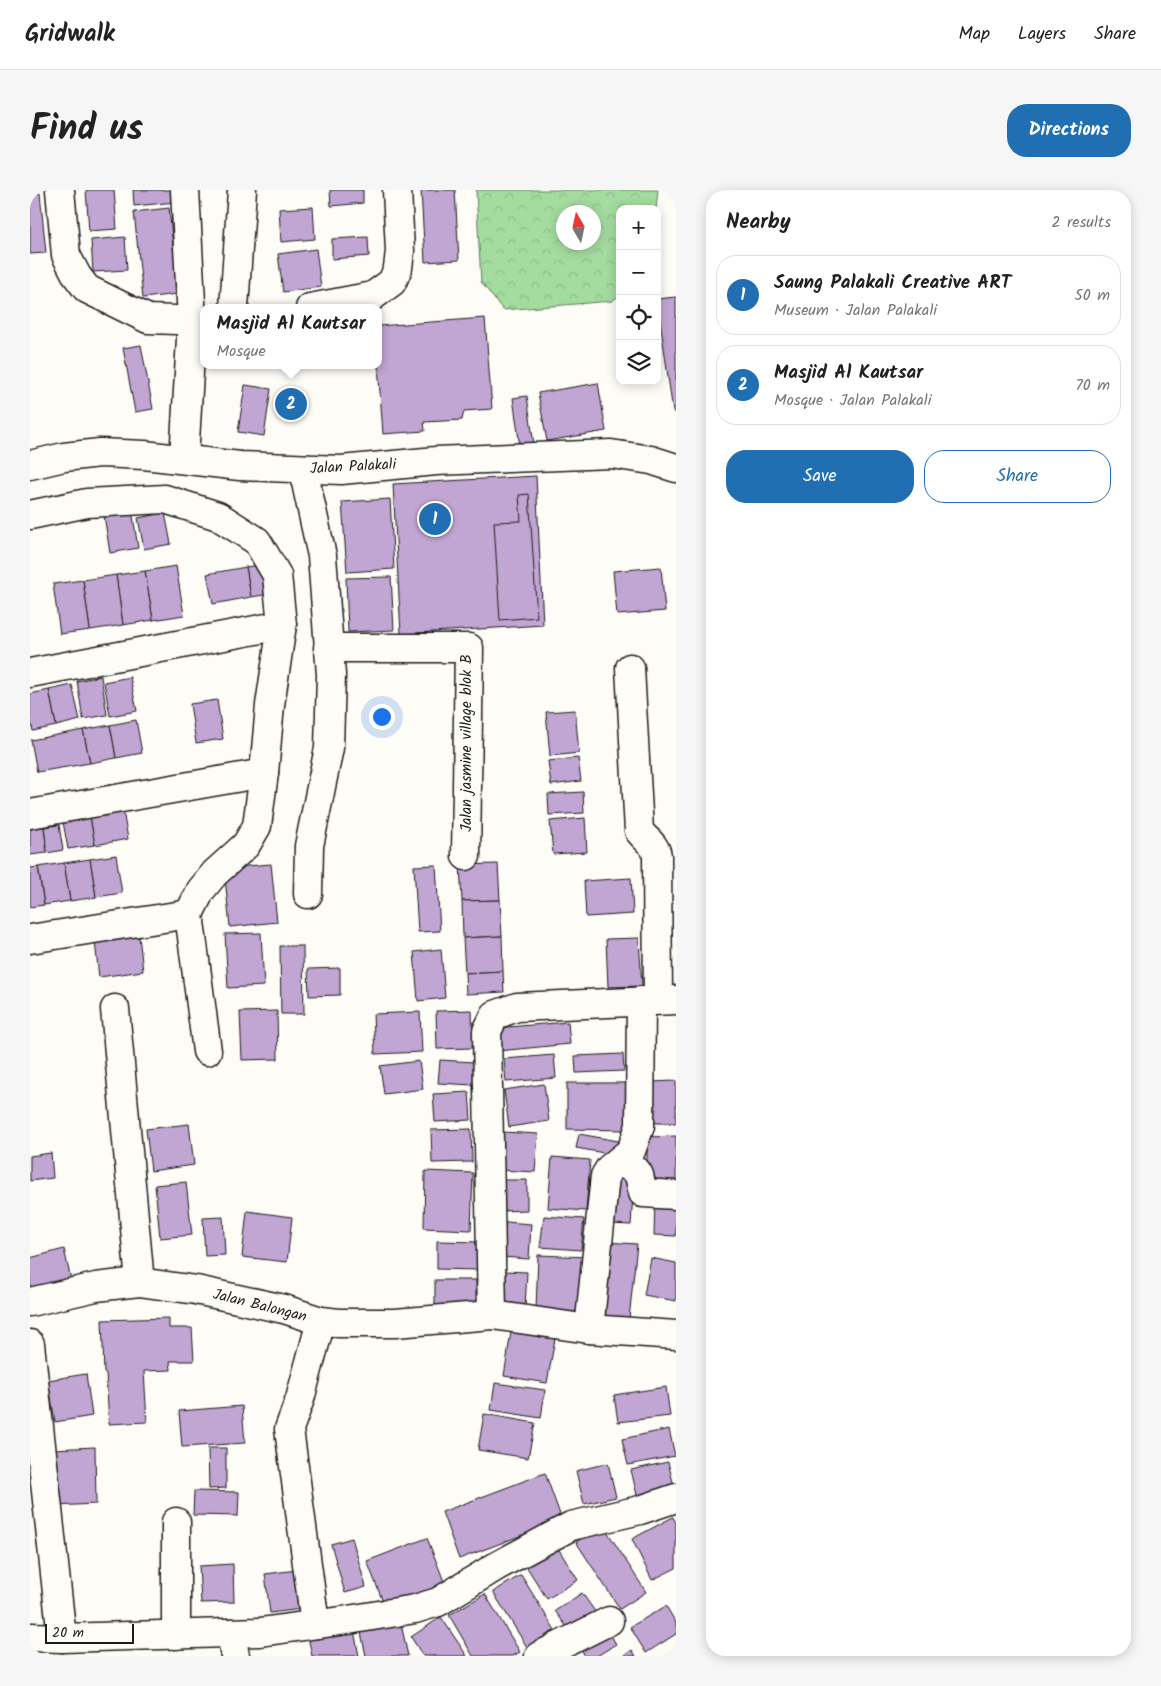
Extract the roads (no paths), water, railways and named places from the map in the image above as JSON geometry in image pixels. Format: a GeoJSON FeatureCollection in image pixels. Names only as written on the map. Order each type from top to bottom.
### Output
{"type":"FeatureCollection","features":[{"type":"Feature","properties":{"kind":"street"},"geometry":{"type":"LineString","coordinates":[[60,190],[66,256],[87,289],[148,319],[198,321]]}},
{"type":"Feature","properties":{"kind":"street"},"geometry":{"type":"LineString","coordinates":[[184,459],[198,321],[185,190]]}},
{"type":"Feature","properties":{"kind":"street"},"geometry":{"type":"LineString","coordinates":[[234,304],[242,190]]}},
{"type":"Feature","properties":{"kind":"street"},"geometry":{"type":"LineString","coordinates":[[331,304],[373,296],[392,282],[398,268],[400,251],[397,190]]}},
{"type":"Feature","properties":{"kind":"street","name":"Jalan Palakali"},"geometry":{"type":"LineString","coordinates":[[30,464],[64,457],[100,453],[144,455],[240,466],[341,470],[436,461],[611,454],[651,460],[676,468]]}},
{"type":"Feature","properties":{"kind":"street"},"geometry":{"type":"LineString","coordinates":[[303,469],[322,556],[330,675],[329,748],[309,846],[308,894]]}},
{"type":"Feature","properties":{"kind":"street"},"geometry":{"type":"LineString","coordinates":[[30,515],[87,504],[165,499],[218,516],[257,541],[277,575],[282,625],[270,705],[257,826],[246,845],[215,873],[201,890],[189,914],[207,1051]]}},
{"type":"Feature","properties":{"kind":"street"},"geometry":{"type":"LineString","coordinates":[[30,674],[282,625]]}},
{"type":"Feature","properties":{"kind":"street","name":"Jalan jasmine village blok B"},"geometry":{"type":"LineString","coordinates":[[328,648],[469,648],[466,856]]}},
{"type":"Feature","properties":{"kind":"street"},"geometry":{"type":"LineString","coordinates":[[589,1329],[606,1176],[610,1168],[631,1151],[640,1126],[658,1001],[657,856],[652,844],[639,831],[630,668]]}},
{"type":"Feature","properties":{"kind":"street"},"geometry":{"type":"LineString","coordinates":[[30,814],[264,773]]}},
{"type":"Feature","properties":{"kind":"street"},"geometry":{"type":"LineString","coordinates":[[30,939],[189,914]]}},
{"type":"Feature","properties":{"kind":"street"},"geometry":{"type":"LineString","coordinates":[[492,1315],[487,1031],[495,1015],[517,1008],[658,1001]]}},
{"type":"Feature","properties":{"kind":"street"},"geometry":{"type":"LineString","coordinates":[[115,1009],[139,1282]]}},
{"type":"Feature","properties":{"kind":"street"},"geometry":{"type":"LineString","coordinates":[[619,1162],[638,1170],[644,1193],[676,1195]]}},
{"type":"Feature","properties":{"kind":"street","name":"Jalan Balongan"},"geometry":{"type":"LineString","coordinates":[[30,1302],[96,1287],[139,1282],[205,1292],[284,1308],[321,1320],[350,1324],[395,1323],[492,1315],[589,1329],[676,1335]]}},
{"type":"Feature","properties":{"kind":"street"},"geometry":{"type":"LineString","coordinates":[[315,1624],[289,1429],[300,1399],[321,1320]]}},
{"type":"Feature","properties":{"kind":"street"},"geometry":{"type":"LineString","coordinates":[[30,1344],[62,1638]]}},
{"type":"Feature","properties":{"kind":"street"},"geometry":{"type":"LineString","coordinates":[[30,1637],[176,1635],[233,1645],[260,1632],[415,1609],[438,1602],[496,1566],[571,1526],[640,1510],[676,1498]]}},
{"type":"Feature","properties":{"kind":"street"},"geometry":{"type":"LineString","coordinates":[[176,1522],[176,1635]]}},
{"type":"Feature","properties":{"kind":"street"},"geometry":{"type":"LineString","coordinates":[[539,1656],[609,1621]]}},
{"type":"Feature","properties":{"kind":"place","name":"Masjid Al Kautsar"},"geometry":{"type":"Point","coordinates":[291,404]}},
{"type":"Feature","properties":{"kind":"place","name":"Saung Palakali Creative ART"},"geometry":{"type":"Point","coordinates":[435,519]}}]}
